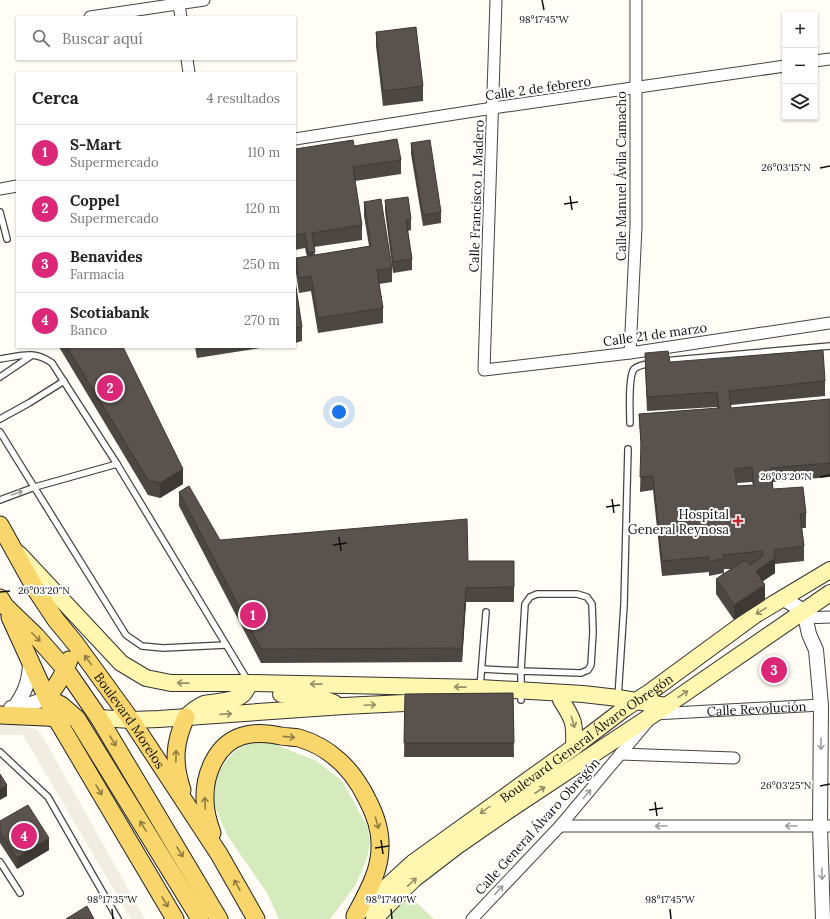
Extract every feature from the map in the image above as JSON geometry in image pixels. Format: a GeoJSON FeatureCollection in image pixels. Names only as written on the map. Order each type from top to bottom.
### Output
{"type":"FeatureCollection","features":[{"type":"Feature","properties":{"kind":"main road","name":"Boulevard Morelos"},"geometry":{"type":"LineString","coordinates":[[0,525],[36,590],[56,620],[75,643],[131,720],[219,854],[256,919]]}},
{"type":"Feature","properties":{"kind":"main road"},"geometry":{"type":"LineString","coordinates":[[14,548],[121,663],[146,678],[171,683],[250,683],[480,691],[561,700],[626,703]]}},
{"type":"Feature","properties":{"kind":"main road","name":"Boulevard General Álvaro Obregón"},"geometry":{"type":"LineString","coordinates":[[353,918],[414,862],[574,747],[626,703],[650,692],[755,615],[830,570]]}},
{"type":"Feature","properties":{"kind":"main road","name":"Boulevard General Álvaro Obregón"},"geometry":{"type":"LineString","coordinates":[[374,919],[414,880],[458,846],[509,810],[804,615],[830,593]]}},
{"type":"Feature","properties":{"kind":"main road"},"geometry":{"type":"LineString","coordinates":[[2,602],[30,659],[56,718],[175,919]]}},
{"type":"Feature","properties":{"kind":"main road","name":"Boulevard Morelos"},"geometry":{"type":"LineString","coordinates":[[2,602],[66,670],[99,718],[220,919]]}},
{"type":"Feature","properties":{"kind":"main road"},"geometry":{"type":"LineString","coordinates":[[47,698],[66,670],[75,643]]}},
{"type":"Feature","properties":{"kind":"main road"},"geometry":{"type":"LineString","coordinates":[[250,683],[267,693],[321,698],[344,706]]}},
{"type":"Feature","properties":{"kind":"main road"},"geometry":{"type":"LineString","coordinates":[[189,807],[181,787],[176,761],[176,746],[186,717],[193,710],[203,705],[238,697],[243,694],[250,683]]}},
{"type":"Feature","properties":{"kind":"main road"},"geometry":{"type":"LineString","coordinates":[[5,711],[56,718],[131,720],[344,706],[480,700],[521,695],[583,694],[660,710]]}},
{"type":"Feature","properties":{"kind":"main road"},"geometry":{"type":"LineString","coordinates":[[47,698],[61,705],[77,719],[200,919]]}},
{"type":"Feature","properties":{"kind":"main road"},"geometry":{"type":"LineString","coordinates":[[561,700],[575,725],[574,747]]}},
{"type":"Feature","properties":{"kind":"main road"},"geometry":{"type":"LineString","coordinates":[[219,854],[206,814],[204,801],[209,771],[220,752],[229,742],[240,736],[249,734],[272,734],[297,738],[309,742],[332,755],[346,767],[360,784],[373,811],[378,828],[381,849],[376,874],[353,918]]}},
{"type":"Feature","properties":{"kind":"street"},"geometry":{"type":"LineString","coordinates":[[96,16],[178,2],[204,0]]}},
{"type":"Feature","properties":{"kind":"street","name":"Calle Francisco I. Madero"},"geometry":{"type":"LineString","coordinates":[[484,370],[496,0]]}},
{"type":"Feature","properties":{"kind":"street","name":"Calle Manuel Ávila Camacho"},"geometry":{"type":"LineString","coordinates":[[630,352],[636,227],[636,0]]}},
{"type":"Feature","properties":{"kind":"street"},"geometry":{"type":"LineString","coordinates":[[178,2],[181,16]]}},
{"type":"Feature","properties":{"kind":"street"},"geometry":{"type":"LineString","coordinates":[[818,61],[830,59]]}},
{"type":"Feature","properties":{"kind":"street"},"geometry":{"type":"LineString","coordinates":[[187,60],[189,72]]}},
{"type":"Feature","properties":{"kind":"street","name":"Calle 2 de febrero"},"geometry":{"type":"LineString","coordinates":[[296,139],[493,108],[782,66]]}},
{"type":"Feature","properties":{"kind":"street"},"geometry":{"type":"LineString","coordinates":[[0,189],[16,186]]}},
{"type":"Feature","properties":{"kind":"street","name":"Calle 21 de marzo"},"geometry":{"type":"LineString","coordinates":[[484,370],[630,352],[830,324]]}},
{"type":"Feature","properties":{"kind":"street"},"geometry":{"type":"LineString","coordinates":[[782,598],[804,615],[830,617]]}},
{"type":"Feature","properties":{"kind":"street"},"geometry":{"type":"LineString","coordinates":[[804,615],[809,634],[816,650],[826,705],[823,919]]}},
{"type":"Feature","properties":{"kind":"street"},"geometry":{"type":"LineString","coordinates":[[5,711],[22,698],[28,685],[30,659]]}},
{"type":"Feature","properties":{"kind":"street"},"geometry":{"type":"LineString","coordinates":[[5,711],[47,698]]}},
{"type":"Feature","properties":{"kind":"street","name":"Calle Revolución"},"geometry":{"type":"LineString","coordinates":[[660,710],[683,712],[826,705]]}},
{"type":"Feature","properties":{"kind":"street","name":"Calle General Álvaro Obregón"},"geometry":{"type":"LineString","coordinates":[[472,919],[560,826],[620,754],[660,710]]}},
{"type":"Feature","properties":{"kind":"street"},"geometry":{"type":"LineString","coordinates":[[620,754],[734,758]]}},
{"type":"Feature","properties":{"kind":"street"},"geometry":{"type":"LineString","coordinates":[[560,826],[825,826]]}},
{"type":"Feature","properties":{"kind":"lane"},"geometry":{"type":"LineString","coordinates":[[0,212],[7,239]]}},
{"type":"Feature","properties":{"kind":"lane"},"geometry":{"type":"LineString","coordinates":[[630,423],[632,374],[639,366],[666,360],[830,346]]}},
{"type":"Feature","properties":{"kind":"lane"},"geometry":{"type":"LineString","coordinates":[[0,377],[33,354]]}},
{"type":"Feature","properties":{"kind":"lane"},"geometry":{"type":"LineString","coordinates":[[0,359],[33,354],[44,357],[52,364],[117,464],[250,683]]}},
{"type":"Feature","properties":{"kind":"lane"},"geometry":{"type":"LineString","coordinates":[[0,419],[64,381]]}},
{"type":"Feature","properties":{"kind":"lane"},"geometry":{"type":"LineString","coordinates":[[0,432],[126,635],[142,646],[163,648],[226,645]]}},
{"type":"Feature","properties":{"kind":"lane"},"geometry":{"type":"LineString","coordinates":[[626,703],[624,605],[628,449]]}},
{"type":"Feature","properties":{"kind":"lane"},"geometry":{"type":"LineString","coordinates":[[0,500],[35,487],[117,464]]}},
{"type":"Feature","properties":{"kind":"lane"},"geometry":{"type":"LineString","coordinates":[[482,669],[521,671],[581,673],[588,670],[591,665],[593,632],[592,604],[587,597],[577,594],[537,594],[530,597],[525,604],[521,671],[521,695]]}},
{"type":"Feature","properties":{"kind":"lane"},"geometry":{"type":"LineString","coordinates":[[480,691],[486,612]]}},
{"type":"Feature","properties":{"kind":"lane"},"geometry":{"type":"LineString","coordinates":[[0,752],[48,797],[118,919]]}},
{"type":"Feature","properties":{"kind":"lane"},"geometry":{"type":"LineString","coordinates":[[0,862],[20,893]]}},
{"type":"Feature","properties":{"kind":"green space"},"geometry":{"type":"Polygon","coordinates":[[[271,743],[317,761],[343,782],[368,828],[370,843],[367,859],[355,886],[330,919],[279,919],[267,893],[227,835],[210,795],[219,771],[234,752],[249,744],[271,743]]]}},
{"type":"Feature","properties":{"kind":"green space"},"geometry":{"type":"Polygon","coordinates":[[[405,892],[434,919],[380,919],[405,892]]]}},
{"type":"Feature","properties":{"kind":"shaded area"},"geometry":{"type":"Polygon","coordinates":[[[0,725],[17,725],[37,729],[43,737],[145,919],[131,919],[23,735],[0,735],[0,725]]]}},
{"type":"Feature","properties":{"kind":"building"},"geometry":{"type":"Polygon","coordinates":[[[416,27],[423,86],[383,91],[376,32],[416,27]]]}},
{"type":"Feature","properties":{"kind":"building"},"geometry":{"type":"Polygon","coordinates":[[[397,139],[401,160],[353,167],[362,225],[312,233],[315,252],[308,253],[305,233],[296,235],[296,149],[353,140],[354,146],[397,139]]]}},
{"type":"Feature","properties":{"kind":"building"},"geometry":{"type":"Polygon","coordinates":[[[430,140],[441,212],[423,215],[411,143],[430,140]]]}},
{"type":"Feature","properties":{"kind":"building"},"geometry":{"type":"Polygon","coordinates":[[[408,197],[411,219],[406,220],[412,259],[393,262],[385,200],[408,197]]]}},
{"type":"Feature","properties":{"kind":"building"},"geometry":{"type":"Polygon","coordinates":[[[381,199],[392,268],[377,270],[383,308],[318,318],[311,276],[299,278],[296,258],[371,246],[364,202],[381,199]]]}},
{"type":"Feature","properties":{"kind":"building"},"geometry":{"type":"Polygon","coordinates":[[[296,288],[302,327],[296,328],[296,288]]]}},
{"type":"Feature","properties":{"kind":"building"},"geometry":{"type":"Polygon","coordinates":[[[68,348],[123,348],[183,469],[160,483],[148,480],[68,348]]]}},
{"type":"Feature","properties":{"kind":"building"},"geometry":{"type":"Polygon","coordinates":[[[823,350],[825,381],[729,391],[731,408],[830,399],[830,463],[771,468],[773,489],[803,487],[806,513],[800,514],[804,546],[774,550],[775,558],[756,571],[765,585],[734,605],[716,579],[745,560],[750,565],[763,556],[762,551],[723,555],[724,559],[709,561],[709,557],[662,561],[653,476],[640,477],[641,443],[639,414],[719,408],[717,392],[647,397],[645,353],[668,351],[670,362],[823,350]],[[752,467],[735,469],[737,486],[754,485],[752,467]]]}},
{"type":"Feature","properties":{"kind":"building"},"geometry":{"type":"Polygon","coordinates":[[[189,486],[220,540],[467,519],[468,561],[514,561],[514,587],[466,588],[462,648],[261,649],[179,492],[189,486]]]}},
{"type":"Feature","properties":{"kind":"building"},"geometry":{"type":"Polygon","coordinates":[[[513,693],[514,743],[404,743],[405,694],[513,693]]]}},
{"type":"Feature","properties":{"kind":"building"},"geometry":{"type":"Polygon","coordinates":[[[0,774],[7,785],[0,789],[0,774]]]}},
{"type":"Feature","properties":{"kind":"building"},"geometry":{"type":"Polygon","coordinates":[[[28,805],[49,838],[17,858],[0,832],[0,821],[28,805]]]}},
{"type":"Feature","properties":{"kind":"building"},"geometry":{"type":"Polygon","coordinates":[[[87,906],[94,919],[66,919],[87,906]]]}},
{"type":"Feature","properties":{"kind":"place","name":"Coppel"},"geometry":{"type":"Point","coordinates":[110,388]}},
{"type":"Feature","properties":{"kind":"place","name":"Hospital General Reynosa"},"geometry":{"type":"Point","coordinates":[738,521]}},
{"type":"Feature","properties":{"kind":"place","name":"S-Mart"},"geometry":{"type":"Point","coordinates":[253,615]}},
{"type":"Feature","properties":{"kind":"place","name":"Benavides"},"geometry":{"type":"Point","coordinates":[774,670]}},
{"type":"Feature","properties":{"kind":"place","name":"Scotiabank"},"geometry":{"type":"Point","coordinates":[24,836]}}]}
